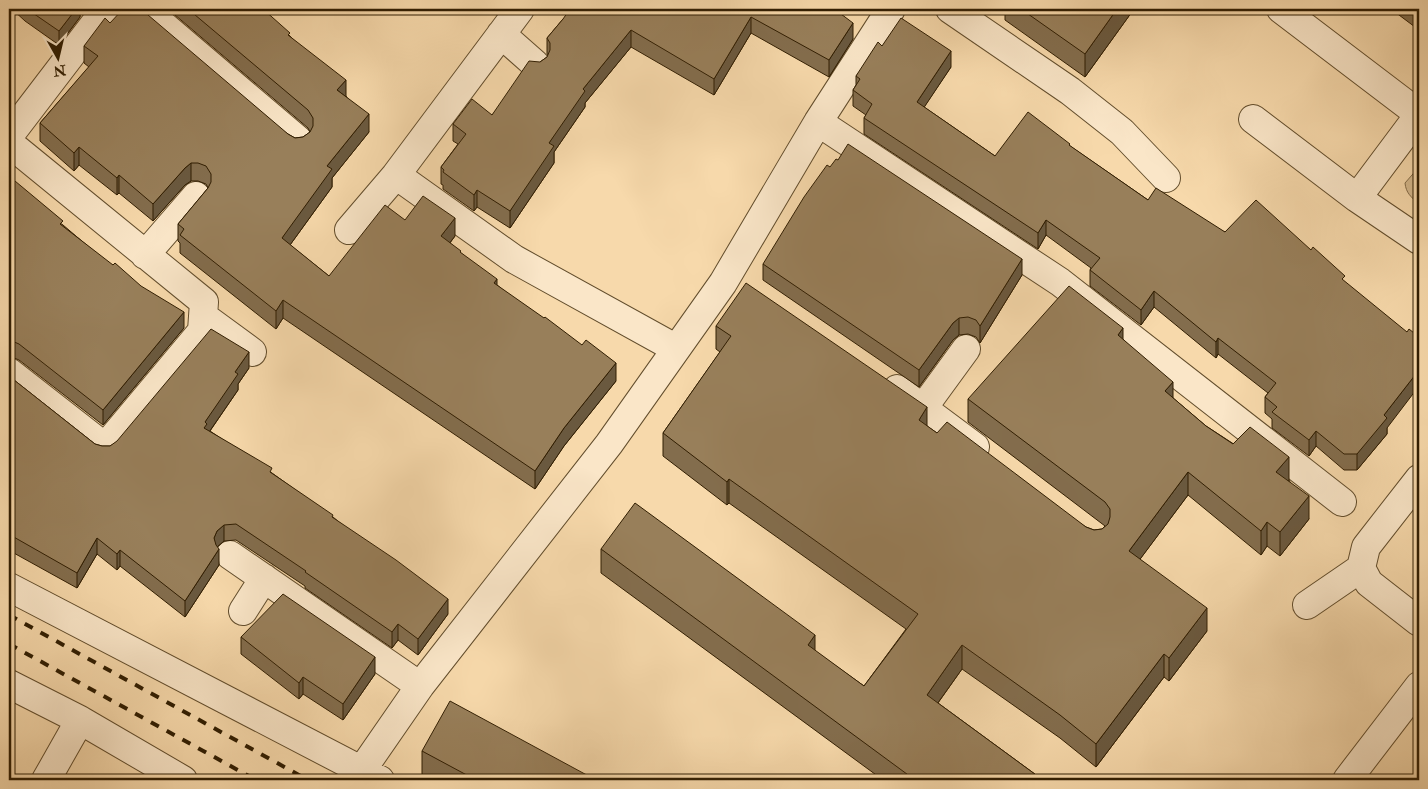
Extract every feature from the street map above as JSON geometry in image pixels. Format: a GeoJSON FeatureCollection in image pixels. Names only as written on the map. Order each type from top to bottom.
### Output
{"type":"FeatureCollection","features":[{"type":"Feature","properties":{"kind":"street"},"geometry":{"type":"LineString","coordinates":[[9,136],[106,9]]}},
{"type":"Feature","properties":{"kind":"street"},"geometry":{"type":"LineString","coordinates":[[144,9],[298,140]]}},
{"type":"Feature","properties":{"kind":"street"},"geometry":{"type":"LineString","coordinates":[[349,230],[396,175],[520,9]]}},
{"type":"Feature","properties":{"kind":"street"},"geometry":{"type":"LineString","coordinates":[[9,587],[365,777],[420,686],[609,444],[675,348],[736,281],[818,122],[891,9]]}},
{"type":"Feature","properties":{"kind":"street"},"geometry":{"type":"LineString","coordinates":[[950,9],[1070,92],[1122,132],[1166,178]]}},
{"type":"Feature","properties":{"kind":"street"},"geometry":{"type":"LineString","coordinates":[[1281,9],[1419,114],[1357,198]]}},
{"type":"Feature","properties":{"kind":"street"},"geometry":{"type":"LineString","coordinates":[[501,34],[535,64]]}},
{"type":"Feature","properties":{"kind":"street"},"geometry":{"type":"LineString","coordinates":[[1253,119],[1357,198],[1419,240]]}},
{"type":"Feature","properties":{"kind":"street"},"geometry":{"type":"LineString","coordinates":[[818,122],[1060,282],[1342,502]]}},
{"type":"Feature","properties":{"kind":"street"},"geometry":{"type":"LineString","coordinates":[[9,143],[204,302],[202,331],[105,447],[9,372]]}},
{"type":"Feature","properties":{"kind":"street"},"geometry":{"type":"LineString","coordinates":[[396,175],[514,259],[675,348]]}},
{"type":"Feature","properties":{"kind":"street"},"geometry":{"type":"LineString","coordinates":[[145,255],[196,196]]}},
{"type":"Feature","properties":{"kind":"street"},"geometry":{"type":"LineString","coordinates":[[203,316],[252,352]]}},
{"type":"Feature","properties":{"kind":"street"},"geometry":{"type":"LineString","coordinates":[[923,408],[966,349]]}},
{"type":"Feature","properties":{"kind":"street"},"geometry":{"type":"LineString","coordinates":[[874,374],[994,461]]}},
{"type":"Feature","properties":{"kind":"street"},"geometry":{"type":"LineString","coordinates":[[1419,479],[1366,547],[1361,568],[1369,583],[1419,622]]}},
{"type":"Feature","properties":{"kind":"street"},"geometry":{"type":"LineString","coordinates":[[230,555],[420,686]]}},
{"type":"Feature","properties":{"kind":"street"},"geometry":{"type":"LineString","coordinates":[[1307,605],[1361,568]]}},
{"type":"Feature","properties":{"kind":"street"},"geometry":{"type":"LineString","coordinates":[[243,611],[264,578]]}},
{"type":"Feature","properties":{"kind":"street"},"geometry":{"type":"LineString","coordinates":[[9,684],[80,720],[184,780]]}},
{"type":"Feature","properties":{"kind":"street"},"geometry":{"type":"LineString","coordinates":[[1347,780],[1419,686]]}},
{"type":"Feature","properties":{"kind":"street"},"geometry":{"type":"LineString","coordinates":[[46,780],[80,720]]}},
{"type":"Feature","properties":{"kind":"shaded area"},"geometry":{"type":"Polygon","coordinates":[[[1419,167],[1419,204],[1409,195],[1405,183],[1419,167]]]}},
{"type":"Feature","properties":{"kind":"building"},"geometry":{"type":"Polygon","coordinates":[[[27,9],[76,9],[59,31],[27,9]]]}},
{"type":"Feature","properties":{"kind":"building"},"geometry":{"type":"Polygon","coordinates":[[[123,9],[141,9],[295,138],[303,137],[310,132],[313,126],[313,118],[308,110],[188,9],[263,9],[290,33],[288,35],[346,80],[337,90],[369,114],[327,166],[332,169],[282,238],[329,276],[385,205],[405,220],[423,196],[455,218],[441,236],[497,279],[494,283],[545,317],[582,345],[586,340],[616,363],[564,428],[535,471],[283,300],[276,311],[180,235],[184,229],[178,224],[211,182],[211,174],[206,166],[191,163],[153,204],[119,175],[117,178],[79,147],[74,153],[40,123],[98,56],[84,46],[105,18],[110,23],[123,9]]]}},
{"type":"Feature","properties":{"kind":"building"},"geometry":{"type":"Polygon","coordinates":[[[570,9],[838,9],[837,11],[853,23],[829,60],[751,17],[714,79],[631,30],[583,89],[585,91],[549,143],[554,146],[510,211],[477,190],[474,195],[443,172],[444,170],[441,167],[466,134],[453,124],[472,99],[492,115],[529,61],[540,62],[547,57],[550,43],[547,38],[570,9]]]}},
{"type":"Feature","properties":{"kind":"building"},"geometry":{"type":"Polygon","coordinates":[[[1021,9],[1117,9],[1085,54],[1021,9]]]}},
{"type":"Feature","properties":{"kind":"building"},"geometry":{"type":"Polygon","coordinates":[[[901,18],[951,51],[917,102],[995,156],[1028,112],[1069,145],[1148,200],[1156,188],[1225,232],[1256,200],[1311,250],[1313,247],[1345,276],[1342,279],[1407,332],[1409,329],[1419,337],[1419,370],[1384,415],[1387,418],[1357,454],[1344,454],[1316,431],[1309,440],[1272,412],[1277,407],[1265,397],[1276,383],[1218,338],[1216,342],[1154,291],[1141,310],[1090,270],[1100,258],[1046,220],[1038,233],[864,118],[872,104],[853,90],[860,79],[856,76],[878,42],[882,46],[901,18]]]}},
{"type":"Feature","properties":{"kind":"building"},"geometry":{"type":"Polygon","coordinates":[[[848,144],[1022,259],[980,326],[976,320],[968,317],[959,318],[953,323],[919,370],[763,264],[804,197],[827,165],[830,167],[836,159],[838,160],[848,144]]]}},
{"type":"Feature","properties":{"kind":"building"},"geometry":{"type":"Polygon","coordinates":[[[15,181],[63,221],[60,224],[113,265],[115,263],[141,286],[184,312],[103,410],[19,344],[9,341],[9,187],[15,181]]]}},
{"type":"Feature","properties":{"kind":"building"},"geometry":{"type":"Polygon","coordinates":[[[746,283],[927,407],[919,420],[937,433],[947,422],[1086,527],[1094,530],[1102,529],[1108,524],[1110,509],[1105,502],[968,399],[1069,286],[1123,328],[1118,335],[1173,382],[1165,391],[1206,426],[1233,444],[1250,427],[1289,457],[1276,472],[1309,496],[1280,532],[1267,522],[1261,531],[1188,472],[1129,551],[1207,608],[1169,658],[1164,654],[1096,744],[1060,715],[962,645],[927,695],[1043,780],[915,780],[601,549],[635,503],[815,635],[808,645],[864,686],[918,614],[729,479],[727,482],[663,433],[731,336],[716,326],[746,283]]]}},
{"type":"Feature","properties":{"kind":"building"},"geometry":{"type":"Polygon","coordinates":[[[211,329],[249,352],[235,372],[238,374],[205,422],[207,424],[204,428],[272,468],[270,472],[333,515],[332,517],[396,560],[448,599],[418,639],[398,624],[392,632],[236,524],[224,525],[217,531],[214,538],[219,549],[185,601],[120,550],[117,554],[97,538],[77,573],[9,536],[9,376],[95,444],[110,446],[117,441],[211,329]]]}},
{"type":"Feature","properties":{"kind":"building"},"geometry":{"type":"Polygon","coordinates":[[[283,594],[375,657],[343,704],[303,677],[299,683],[241,637],[283,594]]]}},
{"type":"Feature","properties":{"kind":"building"},"geometry":{"type":"Polygon","coordinates":[[[450,701],[596,780],[476,780],[422,751],[450,701]]]}},
{"type":"Feature","properties":{"kind":"building"},"geometry":{"type":"Polygon","coordinates":[[[9,759],[14,763],[9,769],[9,759]]]}},
{"type":"Feature","properties":{"kind":"building"},"geometry":{"type":"Polygon","coordinates":[[[771,776],[778,780],[768,780],[771,776]]]}},
{"type":"Feature","properties":{"kind":"railway"},"geometry":{"type":"LineString","coordinates":[[9,615],[308,780]]}},
{"type":"Feature","properties":{"kind":"railway"},"geometry":{"type":"LineString","coordinates":[[9,644],[256,780]]}}]}
